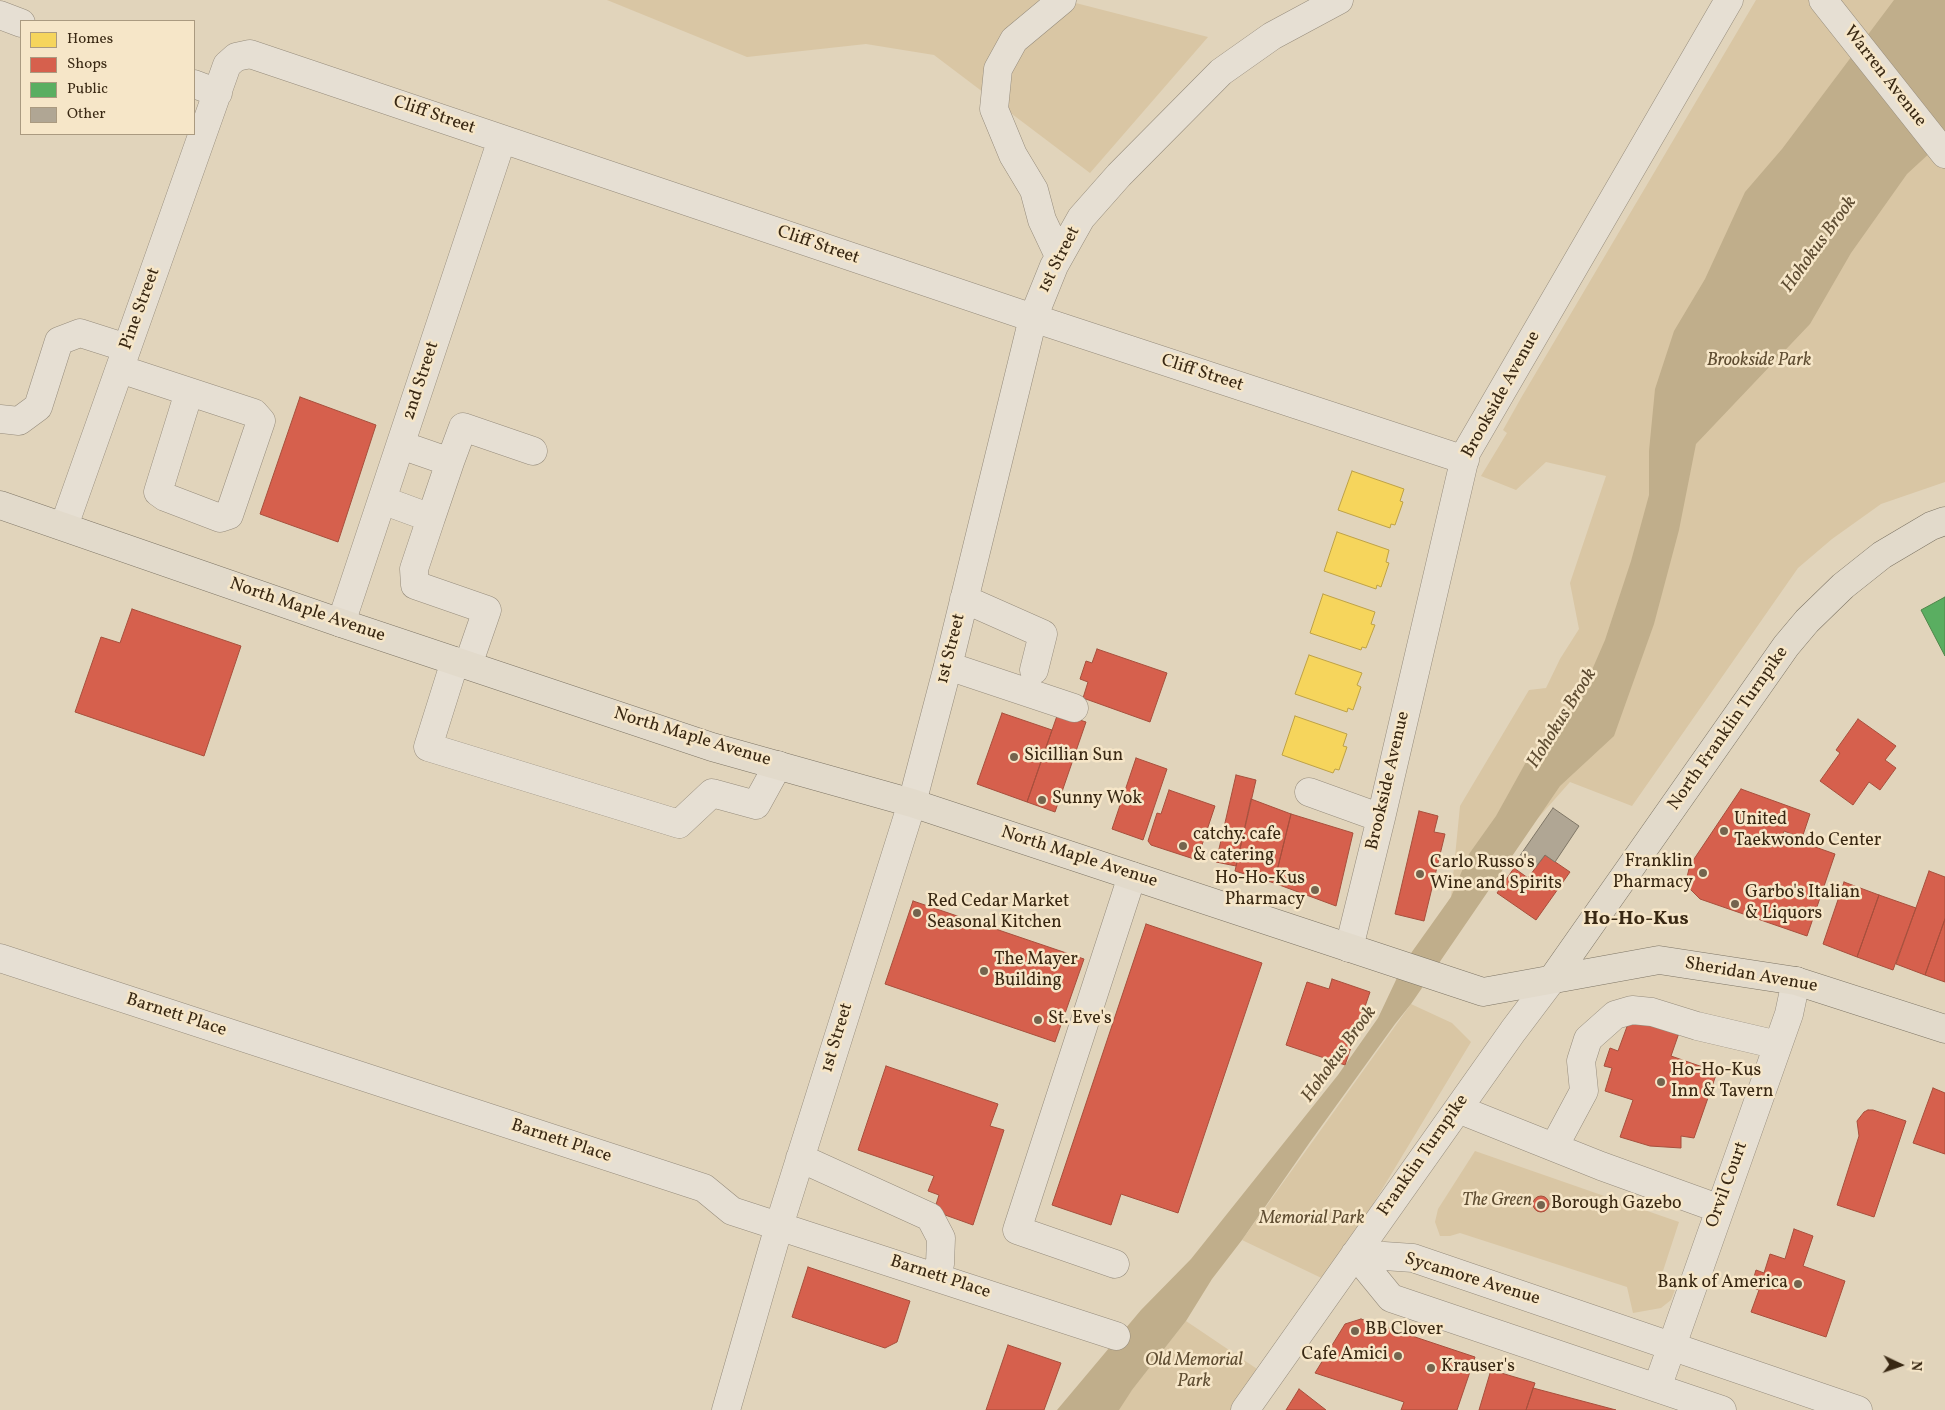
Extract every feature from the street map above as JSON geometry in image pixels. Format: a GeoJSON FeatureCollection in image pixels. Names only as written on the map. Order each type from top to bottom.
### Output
{"type":"FeatureCollection","features":[{"type":"Feature","properties":{"kind":"main road","name":"North Maple Avenue"},"geometry":{"type":"LineString","coordinates":[[0,505],[342,623],[712,747],[912,803],[1440,979]]}},
{"type":"Feature","properties":{"kind":"main road","name":"North Franklin Turnpike"},"geometry":{"type":"LineString","coordinates":[[1553,978],[1786,646],[1807,621],[1843,586],[1882,555],[1931,526],[1945,521]]}},
{"type":"Feature","properties":{"kind":"main road","name":"Sheridan Avenue"},"geometry":{"type":"LineString","coordinates":[[1440,979],[1483,992],[1659,960],[1796,981],[1945,1030]]}},
{"type":"Feature","properties":{"kind":"street"},"geometry":{"type":"LineString","coordinates":[[1060,256],[1042,220],[1034,190],[1013,155],[994,109],[998,69],[1014,40],[1062,0]]}},
{"type":"Feature","properties":{"kind":"street","name":"1st Street"},"geometry":{"type":"LineString","coordinates":[[726,1410],[779,1226],[912,803],[948,666],[1033,318],[1060,256],[1081,218],[1119,175],[1221,72],[1272,36],[1339,0]]}},
{"type":"Feature","properties":{"kind":"street","name":"Brookside Avenue"},"geometry":{"type":"LineString","coordinates":[[1349,948],[1464,460],[1729,0]]}},
{"type":"Feature","properties":{"kind":"street","name":"Warren Avenue"},"geometry":{"type":"LineString","coordinates":[[1826,2],[1945,154]]}},
{"type":"Feature","properties":{"kind":"street"},"geometry":{"type":"LineString","coordinates":[[0,15],[20,23]]}},
{"type":"Feature","properties":{"kind":"street","name":"Cliff Street"},"geometry":{"type":"LineString","coordinates":[[206,88],[236,57],[250,54],[1033,318],[1464,460]]}},
{"type":"Feature","properties":{"kind":"street","name":"Pine Street"},"geometry":{"type":"LineString","coordinates":[[195,124],[206,88]]}},
{"type":"Feature","properties":{"kind":"street","name":"Pine Street"},"geometry":{"type":"LineString","coordinates":[[64,526],[124,358],[192,135]]}},
{"type":"Feature","properties":{"kind":"street","name":"2nd Street"},"geometry":{"type":"LineString","coordinates":[[342,623],[502,139]]}},
{"type":"Feature","properties":{"kind":"street"},"geometry":{"type":"LineString","coordinates":[[0,419],[19,421],[38,407],[59,341],[80,333],[189,392],[254,413],[261,421],[228,515],[220,518],[164,497],[158,492],[189,392]]}},
{"type":"Feature","properties":{"kind":"street"},"geometry":{"type":"LineString","coordinates":[[533,451],[463,427],[450,462],[414,569],[415,585],[487,610],[462,663],[428,747],[679,824],[712,793],[756,805],[778,765]]}},
{"type":"Feature","properties":{"kind":"street"},"geometry":{"type":"LineString","coordinates":[[401,445],[450,462]]}},
{"type":"Feature","properties":{"kind":"street"},"geometry":{"type":"LineString","coordinates":[[382,500],[431,518]]}},
{"type":"Feature","properties":{"kind":"street"},"geometry":{"type":"LineString","coordinates":[[964,599],[1043,634],[1034,670]]}},
{"type":"Feature","properties":{"kind":"street"},"geometry":{"type":"LineString","coordinates":[[948,666],[1074,708]]}},
{"type":"Feature","properties":{"kind":"street"},"geometry":{"type":"LineString","coordinates":[[1308,792],[1381,818]]}},
{"type":"Feature","properties":{"kind":"street"},"geometry":{"type":"LineString","coordinates":[[1115,1264],[1018,1230],[1132,876]]}},
{"type":"Feature","properties":{"kind":"street","name":"Barnett Place"},"geometry":{"type":"LineString","coordinates":[[0,958],[704,1188],[732,1211],[1116,1336]]}},
{"type":"Feature","properties":{"kind":"street","name":"Franklin Turnpike"},"geometry":{"type":"LineString","coordinates":[[1245,1410],[1513,1031],[1553,978]]}},
{"type":"Feature","properties":{"kind":"street","name":"Orvil Court"},"geometry":{"type":"LineString","coordinates":[[1657,1388],[1789,1014],[1796,981]]}},
{"type":"Feature","properties":{"kind":"street"},"geometry":{"type":"LineString","coordinates":[[1554,1147],[1584,1091],[1581,1060],[1588,1038],[1615,1015],[1632,1010],[1652,1012],[1698,1026],[1778,1045]]}},
{"type":"Feature","properties":{"kind":"street"},"geometry":{"type":"LineString","coordinates":[[1458,1109],[1720,1209]]}},
{"type":"Feature","properties":{"kind":"street"},"geometry":{"type":"LineString","coordinates":[[800,1158],[930,1218],[941,1238],[940,1264],[935,1277]]}},
{"type":"Feature","properties":{"kind":"street","name":"Sycamore Avenue"},"geometry":{"type":"LineString","coordinates":[[1355,1254],[1413,1258],[1858,1410]]}},
{"type":"Feature","properties":{"kind":"street","name":"Sycamore Avenue"},"geometry":{"type":"LineString","coordinates":[[1355,1254],[1391,1298],[1722,1410]]}},
{"type":"Feature","properties":{"kind":"green space"},"geometry":{"type":"Polygon","coordinates":[[[607,0],[1064,0],[1208,37],[1090,173],[934,55],[866,44],[747,57],[607,0]]]}},
{"type":"Feature","properties":{"kind":"green space","name":"Brookside Park"},"geometry":{"type":"Polygon","coordinates":[[[1756,0],[1945,0],[1945,482],[1881,504],[1832,539],[1798,568],[1632,806],[1570,782],[1539,817],[1508,839],[1446,905],[1451,897],[1460,806],[1529,690],[1546,688],[1560,659],[1579,629],[1570,583],[1606,476],[1546,462],[1516,490],[1481,476],[1507,433],[1503,430],[1521,398],[1756,0]]]}},
{"type":"Feature","properties":{"kind":"green space","name":"Memorial Park"},"geometry":{"type":"Polygon","coordinates":[[[1411,1004],[1452,1023],[1471,1042],[1346,1249],[1334,1284],[1242,1240],[1411,1004]]]}},
{"type":"Feature","properties":{"kind":"green space","name":"The Green"},"geometry":{"type":"Polygon","coordinates":[[[1475,1151],[1679,1222],[1662,1274],[1664,1280],[1675,1277],[1678,1282],[1671,1300],[1661,1308],[1633,1313],[1627,1287],[1460,1233],[1440,1236],[1435,1222],[1438,1209],[1475,1151]]]}},
{"type":"Feature","properties":{"kind":"green space","name":"Old Memorial Park"},"geometry":{"type":"Polygon","coordinates":[[[1186,1321],[1269,1377],[1245,1410],[1116,1410],[1186,1321]]]}},
{"type":"Feature","properties":{"kind":"water","name":"Hohokus Brook"},"geometry":{"type":"Polygon","coordinates":[[[1894,0],[1945,0],[1945,139],[1907,174],[1851,253],[1810,324],[1696,444],[1679,530],[1654,624],[1614,736],[1560,786],[1411,1004],[1212,1279],[1186,1321],[1132,1390],[1119,1410],[1057,1410],[1141,1310],[1191,1259],[1338,1075],[1378,1018],[1404,963],[1451,897],[1469,854],[1496,816],[1526,762],[1585,686],[1605,640],[1631,561],[1649,495],[1649,451],[1655,389],[1674,331],[1705,279],[1745,192],[1782,149],[1894,0]]]}},
{"type":"Feature","properties":{"kind":"building: Homes"},"geometry":{"type":"Polygon","coordinates":[[[1352,471],[1404,489],[1400,501],[1403,502],[1395,525],[1391,524],[1390,528],[1338,510],[1352,471]]]}},
{"type":"Feature","properties":{"kind":"building: Homes"},"geometry":{"type":"Polygon","coordinates":[[[1337,532],[1389,550],[1386,562],[1389,563],[1381,587],[1377,585],[1376,589],[1324,571],[1337,532]]]}},
{"type":"Feature","properties":{"kind":"building: Homes"},"geometry":{"type":"Polygon","coordinates":[[[1323,594],[1375,612],[1371,624],[1375,625],[1366,648],[1362,647],[1361,650],[1310,633],[1323,594]]]}},
{"type":"Feature","properties":{"kind":"building: Homes"},"geometry":{"type":"Polygon","coordinates":[[[1309,655],[1362,673],[1357,685],[1361,687],[1353,710],[1348,708],[1347,712],[1295,694],[1309,655]]]}},
{"type":"Feature","properties":{"kind":"building: Homes"},"geometry":{"type":"Polygon","coordinates":[[[1295,716],[1347,734],[1343,746],[1347,747],[1339,770],[1335,769],[1333,773],[1282,755],[1295,716]]]}},
{"type":"Feature","properties":{"kind":"building: Shops"},"geometry":{"type":"Polygon","coordinates":[[[300,397],[376,425],[338,542],[260,514],[300,397]]]}},
{"type":"Feature","properties":{"kind":"building: Shops"},"geometry":{"type":"Polygon","coordinates":[[[132,609],[241,646],[204,756],[75,712],[101,637],[120,643],[132,609]]]}},
{"type":"Feature","properties":{"kind":"building: Shops"},"geometry":{"type":"Polygon","coordinates":[[[1097,649],[1167,673],[1150,722],[1083,698],[1088,682],[1080,679],[1086,661],[1092,663],[1097,649]]]}},
{"type":"Feature","properties":{"kind":"building: Shops","name":"Sicillian Sun"},"geometry":{"type":"Polygon","coordinates":[[[1002,713],[1052,730],[1027,802],[977,784],[1002,713]]]}},
{"type":"Feature","properties":{"kind":"building: Shops"},"geometry":{"type":"Polygon","coordinates":[[[1058,713],[1086,722],[1055,812],[1027,802],[1058,713]]]}},
{"type":"Feature","properties":{"kind":"building: Shops"},"geometry":{"type":"Polygon","coordinates":[[[1858,719],[1896,746],[1885,760],[1896,768],[1880,790],[1869,782],[1853,805],[1820,781],[1840,753],[1836,750],[1858,719]]]}},
{"type":"Feature","properties":{"kind":"building: Shops"},"geometry":{"type":"Polygon","coordinates":[[[1136,758],[1167,769],[1143,840],[1112,829],[1136,758]]]}},
{"type":"Feature","properties":{"kind":"building: Shops"},"geometry":{"type":"Polygon","coordinates":[[[1236,775],[1256,780],[1236,866],[1216,862],[1236,775]]]}},
{"type":"Feature","properties":{"kind":"building: Shops"},"geometry":{"type":"Polygon","coordinates":[[[1741,789],[1810,814],[1802,838],[1784,831],[1780,842],[1782,842],[1784,836],[1835,854],[1807,936],[1700,899],[1690,889],[1687,877],[1690,865],[1741,789]]]}},
{"type":"Feature","properties":{"kind":"building: Shops"},"geometry":{"type":"Polygon","coordinates":[[[1169,790],[1215,806],[1197,860],[1151,845],[1148,841],[1157,813],[1161,814],[1169,790]]]}},
{"type":"Feature","properties":{"kind":"building: Shops"},"geometry":{"type":"Polygon","coordinates":[[[1251,799],[1291,814],[1274,883],[1235,871],[1251,799]]]}},
{"type":"Feature","properties":{"kind":"building: Shops","name":"Carlo Russo's Wine and Spirits"},"geometry":{"type":"Polygon","coordinates":[[[1419,811],[1438,816],[1434,832],[1445,834],[1424,921],[1395,914],[1419,811]]]}},
{"type":"Feature","properties":{"kind":"building: Shops"},"geometry":{"type":"Polygon","coordinates":[[[1291,814],[1353,833],[1336,906],[1274,883],[1291,814]]]}},
{"type":"Feature","properties":{"kind":"building: Shops"},"geometry":{"type":"Polygon","coordinates":[[[1545,855],[1570,872],[1536,920],[1497,893],[1514,868],[1528,878],[1545,855]]]}},
{"type":"Feature","properties":{"kind":"building: Shops"},"geometry":{"type":"Polygon","coordinates":[[[1929,871],[1945,877],[1945,919],[1925,975],[1896,964],[1929,871]]]}},
{"type":"Feature","properties":{"kind":"building: Shops"},"geometry":{"type":"Polygon","coordinates":[[[1844,882],[1879,895],[1857,957],[1823,944],[1844,882]]]}},
{"type":"Feature","properties":{"kind":"building: Shops"},"geometry":{"type":"Polygon","coordinates":[[[1879,895],[1916,908],[1893,970],[1857,957],[1879,895]]]}},
{"type":"Feature","properties":{"kind":"building: Shops","name":"The Mayer Building"},"geometry":{"type":"Polygon","coordinates":[[[913,901],[1084,959],[1055,1042],[885,984],[913,901]]]}},
{"type":"Feature","properties":{"kind":"building: Shops"},"geometry":{"type":"Polygon","coordinates":[[[1945,919],[1945,982],[1925,975],[1945,919]]]}},
{"type":"Feature","properties":{"kind":"building: Shops"},"geometry":{"type":"Polygon","coordinates":[[[1146,924],[1262,963],[1178,1213],[1121,1194],[1111,1225],[1052,1205],[1146,924]]]}},
{"type":"Feature","properties":{"kind":"building: Shops"},"geometry":{"type":"Polygon","coordinates":[[[1332,979],[1370,992],[1345,1065],[1286,1045],[1307,982],[1329,989],[1332,979]]]}},
{"type":"Feature","properties":{"kind":"building: Shops","name":"Ho-Ho-Kus Inn & Tavern"},"geometry":{"type":"Polygon","coordinates":[[[1632,1013],[1680,1030],[1671,1056],[1717,1072],[1694,1138],[1681,1136],[1681,1148],[1650,1146],[1620,1137],[1633,1100],[1605,1091],[1612,1068],[1604,1066],[1610,1048],[1618,1051],[1632,1013]]]}},
{"type":"Feature","properties":{"kind":"building: Shops"},"geometry":{"type":"Polygon","coordinates":[[[886,1066],[998,1104],[990,1126],[1004,1130],[973,1225],[934,1211],[939,1195],[928,1191],[934,1176],[858,1150],[886,1066]]]}},
{"type":"Feature","properties":{"kind":"building: Shops"},"geometry":{"type":"Polygon","coordinates":[[[1933,1088],[1945,1093],[1945,1154],[1913,1143],[1933,1088]]]}},
{"type":"Feature","properties":{"kind":"building: Shops"},"geometry":{"type":"Polygon","coordinates":[[[1868,1110],[1906,1121],[1874,1217],[1837,1205],[1859,1136],[1857,1121],[1868,1110]]]}},
{"type":"Feature","properties":{"kind":"building: Shops","name":"Borough Gazebo"},"geometry":{"type":"Polygon","coordinates":[[[1541,1196],[1547,1198],[1549,1204],[1547,1210],[1541,1212],[1535,1210],[1533,1204],[1535,1198],[1541,1196]]]}},
{"type":"Feature","properties":{"kind":"building: Shops","name":"Bank of America"},"geometry":{"type":"Polygon","coordinates":[[[1794,1229],[1813,1236],[1803,1266],[1845,1281],[1826,1337],[1751,1312],[1759,1290],[1751,1287],[1756,1270],[1764,1273],[1770,1254],[1785,1259],[1794,1229]]]}},
{"type":"Feature","properties":{"kind":"building: Shops"},"geometry":{"type":"Polygon","coordinates":[[[808,1267],[910,1301],[897,1342],[885,1348],[792,1317],[808,1267]]]}},
{"type":"Feature","properties":{"kind":"building: Shops"},"geometry":{"type":"Polygon","coordinates":[[[1361,1319],[1475,1357],[1457,1410],[1401,1410],[1404,1402],[1315,1373],[1345,1324],[1361,1319]]]}},
{"type":"Feature","properties":{"kind":"building: Shops"},"geometry":{"type":"Polygon","coordinates":[[[1008,1345],[1061,1363],[1044,1410],[986,1410],[1008,1345]]]}},
{"type":"Feature","properties":{"kind":"building: Shops"},"geometry":{"type":"Polygon","coordinates":[[[1491,1370],[1535,1383],[1526,1410],[1479,1410],[1491,1370]]]}},
{"type":"Feature","properties":{"kind":"building: Shops"},"geometry":{"type":"Polygon","coordinates":[[[1533,1388],[1616,1410],[1526,1410],[1533,1388]]]}},
{"type":"Feature","properties":{"kind":"building: Shops"},"geometry":{"type":"Polygon","coordinates":[[[1299,1389],[1326,1410],[1286,1410],[1299,1389]]]}},
{"type":"Feature","properties":{"kind":"building: Public"},"geometry":{"type":"Polygon","coordinates":[[[1945,597],[1945,656],[1921,610],[1945,597]]]}},
{"type":"Feature","properties":{"kind":"building: Other"},"geometry":{"type":"Polygon","coordinates":[[[1553,808],[1579,826],[1555,862],[1545,855],[1535,868],[1519,857],[1553,808]]]}},
{"type":"Feature","properties":{"kind":"place","name":"Sicillian Sun"},"geometry":{"type":"Point","coordinates":[1014,757]}},
{"type":"Feature","properties":{"kind":"place","name":"Sunny Wok"},"geometry":{"type":"Point","coordinates":[1042,800]}},
{"type":"Feature","properties":{"kind":"place","name":"United Taekwondo Center"},"geometry":{"type":"Point","coordinates":[1724,831]}},
{"type":"Feature","properties":{"kind":"place","name":"catchy. cafe & catering"},"geometry":{"type":"Point","coordinates":[1183,846]}},
{"type":"Feature","properties":{"kind":"place","name":"Franklin Pharmacy"},"geometry":{"type":"Point","coordinates":[1703,873]}},
{"type":"Feature","properties":{"kind":"place","name":"Carlo Russo's Wine and Spirits"},"geometry":{"type":"Point","coordinates":[1420,874]}},
{"type":"Feature","properties":{"kind":"place","name":"Ho-Ho-Kus Pharmacy"},"geometry":{"type":"Point","coordinates":[1315,890]}},
{"type":"Feature","properties":{"kind":"place","name":"Garbo's Italian & Liquors"},"geometry":{"type":"Point","coordinates":[1735,904]}},
{"type":"Feature","properties":{"kind":"place","name":"Red Cedar Market Seasonal Kitchen"},"geometry":{"type":"Point","coordinates":[917,913]}},
{"type":"Feature","properties":{"kind":"place","name":"The Mayer Building"},"geometry":{"type":"Point","coordinates":[984,971]}},
{"type":"Feature","properties":{"kind":"place","name":"St. Eve's"},"geometry":{"type":"Point","coordinates":[1038,1020]}},
{"type":"Feature","properties":{"kind":"place","name":"Ho-Ho-Kus Inn & Tavern"},"geometry":{"type":"Point","coordinates":[1661,1082]}},
{"type":"Feature","properties":{"kind":"place","name":"Borough Gazebo"},"geometry":{"type":"Point","coordinates":[1541,1205]}},
{"type":"Feature","properties":{"kind":"place","name":"Bank of America"},"geometry":{"type":"Point","coordinates":[1798,1284]}},
{"type":"Feature","properties":{"kind":"place","name":"BB Clover"},"geometry":{"type":"Point","coordinates":[1355,1331]}},
{"type":"Feature","properties":{"kind":"place","name":"Cafe Amici"},"geometry":{"type":"Point","coordinates":[1398,1356]}},
{"type":"Feature","properties":{"kind":"place","name":"Krauser's"},"geometry":{"type":"Point","coordinates":[1431,1368]}},
{"type":"Feature","properties":{"kind":"district","name":"Ho-Ho-Kus"},"geometry":{"type":"Point","coordinates":[1636,920]}}]}
